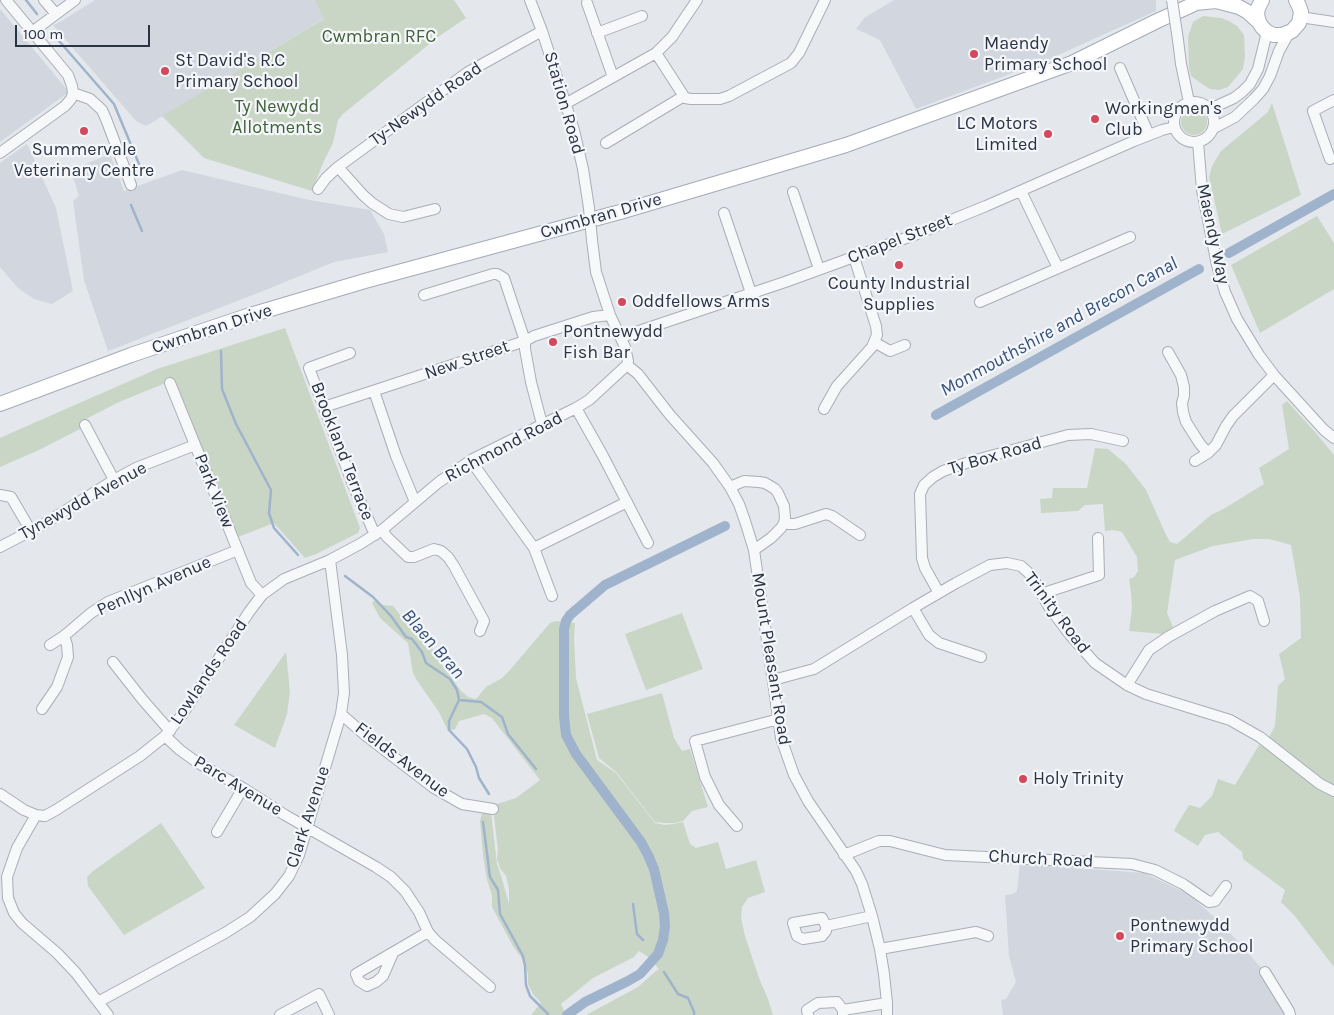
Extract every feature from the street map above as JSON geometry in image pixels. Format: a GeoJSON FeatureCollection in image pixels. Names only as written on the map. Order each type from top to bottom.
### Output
{"type":"FeatureCollection","features":[{"type":"Feature","properties":{"kind":"main road"},"geometry":{"type":"LineString","coordinates":[[1262,0],[1257,15],[1263,27],[1274,35],[1282,35],[1295,28],[1300,18],[1300,6],[1296,0]]}},
{"type":"Feature","properties":{"kind":"main road","name":"Cwmbran Drive"},"geometry":{"type":"LineString","coordinates":[[0,404],[131,355],[247,316],[365,281],[620,212],[846,144],[1072,62],[1198,2],[1228,3],[1248,12],[1263,27]]}},
{"type":"Feature","properties":{"kind":"street"},"geometry":{"type":"LineString","coordinates":[[0,153],[65,106],[73,92],[68,75],[6,0]]}},
{"type":"Feature","properties":{"kind":"street"},"geometry":{"type":"LineString","coordinates":[[44,0],[56,14]]}},
{"type":"Feature","properties":{"kind":"street"},"geometry":{"type":"LineString","coordinates":[[32,32],[75,0]]}},
{"type":"Feature","properties":{"kind":"street","name":"Station Road"},"geometry":{"type":"LineString","coordinates":[[530,0],[566,104],[583,169],[596,272],[610,314],[628,356],[627,365]]}},
{"type":"Feature","properties":{"kind":"street"},"geometry":{"type":"LineString","coordinates":[[566,104],[656,53],[672,36],[697,0]]}},
{"type":"Feature","properties":{"kind":"street"},"geometry":{"type":"LineString","coordinates":[[656,53],[686,98],[720,98],[729,96],[791,63],[799,52],[824,0]]}},
{"type":"Feature","properties":{"kind":"street"},"geometry":{"type":"LineString","coordinates":[[1172,0],[1189,102]]}},
{"type":"Feature","properties":{"kind":"street"},"geometry":{"type":"LineString","coordinates":[[587,4],[613,77]]}},
{"type":"Feature","properties":{"kind":"street"},"geometry":{"type":"LineString","coordinates":[[597,33],[642,16]]}},
{"type":"Feature","properties":{"kind":"street"},"geometry":{"type":"LineString","coordinates":[[1300,18],[1334,22]]}},
{"type":"Feature","properties":{"kind":"street"},"geometry":{"type":"LineString","coordinates":[[1210,109],[1234,98],[1250,84],[1258,69],[1263,27]]}},
{"type":"Feature","properties":{"kind":"street","name":"Ty-Newydd Road"},"geometry":{"type":"LineString","coordinates":[[318,189],[338,167],[468,72],[542,31]]}},
{"type":"Feature","properties":{"kind":"street"},"geometry":{"type":"LineString","coordinates":[[1214,128],[1235,116],[1254,100],[1263,89],[1288,33]]}},
{"type":"Feature","properties":{"kind":"street"},"geometry":{"type":"LineString","coordinates":[[1120,68],[1149,135]]}},
{"type":"Feature","properties":{"kind":"street"},"geometry":{"type":"LineString","coordinates":[[73,92],[90,99],[102,110],[131,185]]}},
{"type":"Feature","properties":{"kind":"street"},"geometry":{"type":"LineString","coordinates":[[606,143],[684,96]]}},
{"type":"Feature","properties":{"kind":"street"},"geometry":{"type":"LineString","coordinates":[[1330,159],[1313,111],[1334,100]]}},
{"type":"Feature","properties":{"kind":"street"},"geometry":{"type":"LineString","coordinates":[[1189,102],[1201,102],[1210,109],[1215,121],[1214,128],[1208,138],[1198,142],[1185,141],[1180,137],[1174,126],[1177,111],[1189,102]]}},
{"type":"Feature","properties":{"kind":"street","name":"Chapel Street"},"geometry":{"type":"LineString","coordinates":[[621,337],[854,257],[970,213],[1149,135],[1174,126]]}},
{"type":"Feature","properties":{"kind":"street","name":"Maendy Way"},"geometry":{"type":"LineString","coordinates":[[1198,142],[1203,200],[1217,265],[1225,292],[1237,319],[1274,375],[1324,430],[1334,438]]}},
{"type":"Feature","properties":{"kind":"street"},"geometry":{"type":"LineString","coordinates":[[338,167],[363,195],[389,214],[403,217],[435,209]]}},
{"type":"Feature","properties":{"kind":"street"},"geometry":{"type":"LineString","coordinates":[[1021,191],[1058,268]]}},
{"type":"Feature","properties":{"kind":"street"},"geometry":{"type":"LineString","coordinates":[[793,192],[819,269]]}},
{"type":"Feature","properties":{"kind":"street"},"geometry":{"type":"LineString","coordinates":[[724,214],[751,293]]}},
{"type":"Feature","properties":{"kind":"street"},"geometry":{"type":"LineString","coordinates":[[980,302],[1130,237]]}},
{"type":"Feature","properties":{"kind":"street"},"geometry":{"type":"LineString","coordinates":[[824,409],[837,386],[877,336],[876,326],[854,257]]}},
{"type":"Feature","properties":{"kind":"street"},"geometry":{"type":"LineString","coordinates":[[424,295],[493,274],[501,275],[506,282],[525,341],[530,374],[542,424]]}},
{"type":"Feature","properties":{"kind":"street","name":"New Street"},"geometry":{"type":"LineString","coordinates":[[324,407],[525,341],[534,336],[593,317],[610,314]]}},
{"type":"Feature","properties":{"kind":"street"},"geometry":{"type":"LineString","coordinates":[[874,342],[890,351],[905,345]]}},
{"type":"Feature","properties":{"kind":"street"},"geometry":{"type":"LineString","coordinates":[[1168,352],[1184,387],[1182,403],[1186,422],[1208,453]]}},
{"type":"Feature","properties":{"kind":"street","name":"Brookland Terrace"},"geometry":{"type":"LineString","coordinates":[[350,353],[310,368],[352,482],[379,532],[408,557],[414,557],[434,550],[441,551],[448,557],[484,620],[480,631]]}},
{"type":"Feature","properties":{"kind":"street","name":"Richmond Road"},"geometry":{"type":"LineString","coordinates":[[330,560],[379,532],[439,482],[473,459],[589,400],[627,365]]}},
{"type":"Feature","properties":{"kind":"street","name":"Mount Pleasant Road"},"geometry":{"type":"LineString","coordinates":[[627,365],[638,374],[713,463],[736,497],[746,521],[754,550],[782,738],[794,775],[808,801],[856,872],[862,884],[880,949],[887,1015]]}},
{"type":"Feature","properties":{"kind":"street"},"geometry":{"type":"LineString","coordinates":[[1195,461],[1208,453],[1216,445],[1233,416],[1274,375]]}},
{"type":"Feature","properties":{"kind":"street","name":"Park View"},"geometry":{"type":"LineString","coordinates":[[170,383],[251,583],[262,595]]}},
{"type":"Feature","properties":{"kind":"street"},"geometry":{"type":"LineString","coordinates":[[374,392],[396,456],[415,502]]}},
{"type":"Feature","properties":{"kind":"street"},"geometry":{"type":"LineString","coordinates":[[576,408],[648,543]]}},
{"type":"Feature","properties":{"kind":"street"},"geometry":{"type":"LineString","coordinates":[[85,426],[114,480]]}},
{"type":"Feature","properties":{"kind":"street","name":"Ty Box Road"},"geometry":{"type":"LineString","coordinates":[[939,594],[925,568],[922,558],[920,494],[924,485],[933,477],[943,471],[972,461],[1068,435],[1091,434],[1123,441]]}},
{"type":"Feature","properties":{"kind":"street","name":"Tynewydd Avenue"},"geometry":{"type":"LineString","coordinates":[[0,548],[136,468],[196,445]]}},
{"type":"Feature","properties":{"kind":"street"},"geometry":{"type":"LineString","coordinates":[[473,459],[476,468],[534,548],[552,596]]}},
{"type":"Feature","properties":{"kind":"street"},"geometry":{"type":"LineString","coordinates":[[730,487],[744,481],[759,482],[775,489],[781,500],[785,513],[784,523],[777,533],[754,550]]}},
{"type":"Feature","properties":{"kind":"street"},"geometry":{"type":"LineString","coordinates":[[0,495],[11,497],[31,531]]}},
{"type":"Feature","properties":{"kind":"street"},"geometry":{"type":"LineString","coordinates":[[534,548],[627,502]]}},
{"type":"Feature","properties":{"kind":"street"},"geometry":{"type":"LineString","coordinates":[[784,523],[792,524],[826,514],[860,535]]}},
{"type":"Feature","properties":{"kind":"street"},"geometry":{"type":"LineString","coordinates":[[1042,594],[1099,575],[1098,538]]}},
{"type":"Feature","properties":{"kind":"street","name":"Penllyn Avenue"},"geometry":{"type":"LineString","coordinates":[[50,645],[108,602],[238,550]]}},
{"type":"Feature","properties":{"kind":"street","name":"Lowlands Road"},"geometry":{"type":"LineString","coordinates":[[36,815],[45,816],[56,810],[140,756],[167,734],[182,715],[262,595],[284,580],[330,560]]}},
{"type":"Feature","properties":{"kind":"street","name":"Clark Avenue"},"geometry":{"type":"LineString","coordinates":[[98,1002],[225,933],[250,917],[275,894],[289,876],[300,855],[341,714],[344,688],[342,656],[330,560]]}},
{"type":"Feature","properties":{"kind":"street","name":"Trinity Road"},"geometry":{"type":"LineString","coordinates":[[773,680],[814,669],[913,608],[990,565],[1007,563],[1021,566],[1032,576],[1070,635],[1095,663],[1127,685],[1146,694],[1230,720],[1260,737],[1320,784],[1334,791]]}},
{"type":"Feature","properties":{"kind":"street"},"geometry":{"type":"LineString","coordinates":[[1127,685],[1149,650],[1168,637],[1215,611],[1250,596],[1258,601],[1264,621]]}},
{"type":"Feature","properties":{"kind":"street"},"geometry":{"type":"LineString","coordinates":[[913,608],[929,634],[940,643],[982,658]]}},
{"type":"Feature","properties":{"kind":"street"},"geometry":{"type":"LineString","coordinates":[[42,709],[57,687],[68,657],[64,636]]}},
{"type":"Feature","properties":{"kind":"street","name":"Parc Avenue"},"geometry":{"type":"LineString","coordinates":[[112,662],[180,750],[391,877],[405,891],[434,940],[490,987]]}},
{"type":"Feature","properties":{"kind":"street","name":"Fields Avenue"},"geometry":{"type":"LineString","coordinates":[[341,714],[434,788],[462,804],[493,809]]}},
{"type":"Feature","properties":{"kind":"street"},"geometry":{"type":"LineString","coordinates":[[737,826],[719,806],[705,777],[695,741],[778,719]]}},
{"type":"Feature","properties":{"kind":"street"},"geometry":{"type":"LineString","coordinates":[[217,832],[243,788]]}},
{"type":"Feature","properties":{"kind":"street"},"geometry":{"type":"LineString","coordinates":[[0,794],[24,810],[36,815],[17,848],[7,877],[4,898],[22,923],[57,953],[76,973],[108,1015]]}},
{"type":"Feature","properties":{"kind":"street"},"geometry":{"type":"LineString","coordinates":[[808,824],[820,821]]}},
{"type":"Feature","properties":{"kind":"street","name":"Church Road"},"geometry":{"type":"LineString","coordinates":[[844,855],[879,841],[890,841],[945,855],[1132,864],[1156,870],[1183,884],[1209,902],[1215,901],[1226,886]]}},
{"type":"Feature","properties":{"kind":"street"},"geometry":{"type":"LineString","coordinates":[[826,926],[872,916]]}},
{"type":"Feature","properties":{"kind":"street"},"geometry":{"type":"LineString","coordinates":[[393,953],[428,932]]}},
{"type":"Feature","properties":{"kind":"street"},"geometry":{"type":"LineString","coordinates":[[880,949],[976,932],[988,936]]}},
{"type":"Feature","properties":{"kind":"street"},"geometry":{"type":"LineString","coordinates":[[1265,972],[1290,1015]]}},
{"type":"Feature","properties":{"kind":"street"},"geometry":{"type":"LineString","coordinates":[[280,1015],[318,994],[330,1015]]}},
{"type":"Feature","properties":{"kind":"street"},"geometry":{"type":"LineString","coordinates":[[808,1015],[807,1010],[818,1003],[837,1002],[843,1012],[887,1003]]}},
{"type":"Feature","properties":{"kind":"shaded area","name":"St David's R.C Primary School"},"geometry":{"type":"Polygon","coordinates":[[[95,0],[315,0],[325,18],[146,126],[136,121],[53,25],[95,0]]]}},
{"type":"Feature","properties":{"kind":"shaded area","name":"Maendy Primary School"},"geometry":{"type":"Polygon","coordinates":[[[894,0],[1156,0],[1156,11],[1047,60],[916,109],[880,40],[856,29],[864,18],[894,0]]]}},
{"type":"Feature","properties":{"kind":"shaded area"},"geometry":{"type":"Polygon","coordinates":[[[0,9],[69,92],[0,142],[0,9]]]}},
{"type":"Feature","properties":{"kind":"shaded area"},"geometry":{"type":"Polygon","coordinates":[[[27,144],[56,208],[73,291],[52,304],[34,299],[18,288],[0,267],[0,163],[27,144]]]}},
{"type":"Feature","properties":{"kind":"shaded area"},"geometry":{"type":"Polygon","coordinates":[[[110,154],[124,191],[182,170],[309,200],[370,210],[384,234],[388,252],[334,262],[108,351],[84,280],[73,201],[79,196],[71,170],[110,154]]]}},
{"type":"Feature","properties":{"kind":"shaded area","name":"Pontnewydd Primary School"},"geometry":{"type":"Polygon","coordinates":[[[1020,862],[1144,873],[1180,890],[1193,898],[1221,923],[1245,949],[1262,969],[1287,1015],[1003,1015],[1001,1000],[1006,999],[1016,982],[1009,956],[1005,895],[1013,894],[1017,891],[1020,862]]]}},
{"type":"Feature","properties":{"kind":"green space","name":"Ty Newydd Allotments"},"geometry":{"type":"Polygon","coordinates":[[[315,0],[454,0],[466,18],[438,37],[343,114],[338,120],[333,143],[312,191],[204,158],[162,116],[324,19],[315,0]]]}},
{"type":"Feature","properties":{"kind":"green space"},"geometry":{"type":"Polygon","coordinates":[[[1203,16],[1229,21],[1237,26],[1244,35],[1245,56],[1243,69],[1228,87],[1219,90],[1210,89],[1202,84],[1191,76],[1189,69],[1188,37],[1193,22],[1203,16]]]}},
{"type":"Feature","properties":{"kind":"green space"},"geometry":{"type":"Polygon","coordinates":[[[1272,103],[1301,195],[1222,234],[1209,177],[1212,166],[1221,151],[1268,112],[1272,103]]]}},
{"type":"Feature","properties":{"kind":"green space"},"geometry":{"type":"Polygon","coordinates":[[[1194,109],[1203,113],[1207,122],[1203,131],[1194,135],[1185,131],[1181,122],[1185,113],[1194,109]]]}},
{"type":"Feature","properties":{"kind":"green space"},"geometry":{"type":"Polygon","coordinates":[[[1317,216],[1334,243],[1334,289],[1260,333],[1231,265],[1317,216]]]}},
{"type":"Feature","properties":{"kind":"green space"},"geometry":{"type":"Polygon","coordinates":[[[285,328],[360,528],[358,533],[316,554],[305,558],[274,523],[238,537],[173,380],[119,402],[80,422],[82,428],[0,467],[0,438],[157,369],[285,328]]]}},
{"type":"Feature","properties":{"kind":"green space"},"geometry":{"type":"Polygon","coordinates":[[[1287,401],[1334,455],[1334,967],[1294,915],[1281,902],[1285,890],[1243,859],[1242,852],[1218,832],[1205,835],[1198,846],[1174,831],[1189,805],[1200,808],[1212,796],[1218,779],[1235,785],[1259,745],[1263,746],[1275,726],[1278,686],[1285,679],[1279,654],[1301,638],[1300,597],[1291,545],[1269,539],[1253,539],[1213,546],[1175,560],[1167,613],[1173,627],[1163,634],[1129,631],[1132,608],[1129,579],[1134,577],[1138,571],[1137,557],[1122,532],[1105,531],[1103,504],[1085,505],[1078,511],[1041,513],[1040,499],[1052,498],[1053,488],[1087,488],[1095,448],[1108,449],[1126,464],[1146,490],[1170,542],[1177,544],[1211,515],[1264,484],[1259,468],[1289,449],[1282,405],[1287,401]]]}},
{"type":"Feature","properties":{"kind":"green space"},"geometry":{"type":"Polygon","coordinates":[[[376,599],[383,605],[393,606],[401,616],[414,627],[421,630],[461,691],[468,697],[476,699],[486,687],[502,678],[509,671],[550,623],[556,621],[575,623],[576,678],[597,760],[616,773],[655,823],[664,825],[683,822],[690,844],[696,848],[718,842],[726,869],[756,860],[765,892],[748,898],[742,907],[741,918],[745,936],[773,1015],[586,1015],[638,987],[659,969],[647,956],[639,951],[634,957],[593,978],[561,1004],[566,1015],[531,1015],[541,1003],[533,994],[528,984],[528,974],[521,957],[492,907],[492,895],[487,880],[483,855],[480,821],[482,813],[491,813],[497,864],[509,904],[509,889],[506,876],[500,868],[497,859],[498,850],[494,816],[497,804],[516,798],[540,780],[492,718],[484,714],[459,721],[455,729],[448,731],[439,712],[413,673],[408,643],[380,618],[372,603],[376,599]]]}},
{"type":"Feature","properties":{"kind":"green space"},"geometry":{"type":"Polygon","coordinates":[[[682,613],[703,669],[646,690],[625,634],[682,613]]]}},
{"type":"Feature","properties":{"kind":"green space"},"geometry":{"type":"Polygon","coordinates":[[[286,652],[290,692],[287,714],[275,748],[234,725],[286,652]]]}},
{"type":"Feature","properties":{"kind":"green space"},"geometry":{"type":"Polygon","coordinates":[[[662,693],[674,738],[682,751],[690,749],[708,807],[692,811],[683,821],[675,823],[655,822],[617,773],[599,758],[587,714],[662,693]]]}},
{"type":"Feature","properties":{"kind":"green space"},"geometry":{"type":"Polygon","coordinates":[[[161,823],[205,888],[124,935],[88,886],[87,877],[161,823]]]}},
{"type":"Feature","properties":{"kind":"waterway","name":"Blaen Bran"},"geometry":{"type":"LineString","coordinates":[[26,0],[37,14]]}},
{"type":"Feature","properties":{"kind":"waterway","name":"Blaen Bran"},"geometry":{"type":"LineString","coordinates":[[53,34],[114,104],[139,164]]}},
{"type":"Feature","properties":{"kind":"waterway","name":"Monmouthshire and Brecon Canal"},"geometry":{"type":"LineString","coordinates":[[1229,253],[1334,194]]}},
{"type":"Feature","properties":{"kind":"waterway","name":"Blaen Bran"},"geometry":{"type":"LineString","coordinates":[[131,205],[142,231]]}},
{"type":"Feature","properties":{"kind":"waterway","name":"Monmouthshire and Brecon Canal"},"geometry":{"type":"LineString","coordinates":[[936,415],[1199,269]]}},
{"type":"Feature","properties":{"kind":"waterway","name":"Blaen Bran"},"geometry":{"type":"LineString","coordinates":[[221,351],[222,389],[236,424],[271,490],[269,513],[274,528],[298,555]]}},
{"type":"Feature","properties":{"kind":"waterway","name":"Monmouthshire and Brecon Canal"},"geometry":{"type":"LineString","coordinates":[[567,1015],[585,1002],[640,974],[658,954],[665,926],[654,869],[648,855],[641,842],[576,754],[566,735],[564,716],[564,629],[566,621],[570,615],[605,585],[725,526]]}},
{"type":"Feature","properties":{"kind":"waterway","name":"Blaen Bran"},"geometry":{"type":"LineString","coordinates":[[345,576],[373,597],[391,616],[406,637],[412,639],[422,652],[426,663],[450,679],[457,690],[459,700],[449,721],[449,730],[467,749],[479,778],[489,794]]}},
{"type":"Feature","properties":{"kind":"waterway"},"geometry":{"type":"LineString","coordinates":[[459,700],[481,702],[502,717],[508,734],[536,769]]}},
{"type":"Feature","properties":{"kind":"waterway","name":"Blaen Bran"},"geometry":{"type":"LineString","coordinates":[[483,822],[490,877],[498,890],[500,914],[523,956],[526,985],[530,996],[548,1014]]}},
{"type":"Feature","properties":{"kind":"waterway"},"geometry":{"type":"LineString","coordinates":[[633,904],[637,934],[643,940]]}},
{"type":"Feature","properties":{"kind":"waterway"},"geometry":{"type":"LineString","coordinates":[[664,972],[678,994],[688,998],[694,1015]]}},
{"type":"Feature","properties":{"kind":"place","name":"Maendy Primary School"},"geometry":{"type":"Point","coordinates":[974,54]}},
{"type":"Feature","properties":{"kind":"place","name":"St David's R.C Primary School"},"geometry":{"type":"Point","coordinates":[165,71]}},
{"type":"Feature","properties":{"kind":"place","name":"Workingmen's Club"},"geometry":{"type":"Point","coordinates":[1095,119]}},
{"type":"Feature","properties":{"kind":"place","name":"Summervale Veterinary Centre"},"geometry":{"type":"Point","coordinates":[84,131]}},
{"type":"Feature","properties":{"kind":"place","name":"LC Motors Limited"},"geometry":{"type":"Point","coordinates":[1048,134]}},
{"type":"Feature","properties":{"kind":"place","name":"County Industrial Supplies"},"geometry":{"type":"Point","coordinates":[899,265]}},
{"type":"Feature","properties":{"kind":"place","name":"Oddfellows Arms"},"geometry":{"type":"Point","coordinates":[622,302]}},
{"type":"Feature","properties":{"kind":"place","name":"Pontnewydd Fish Bar"},"geometry":{"type":"Point","coordinates":[553,342]}},
{"type":"Feature","properties":{"kind":"place","name":"Holy Trinity"},"geometry":{"type":"Point","coordinates":[1023,779]}},
{"type":"Feature","properties":{"kind":"place","name":"Pontnewydd Primary School"},"geometry":{"type":"Point","coordinates":[1120,936]}},
{"type":"Feature","properties":{"kind":"park label","name":"Cwmbran RFC"},"geometry":{"type":"Point","coordinates":[379,37]}}]}
